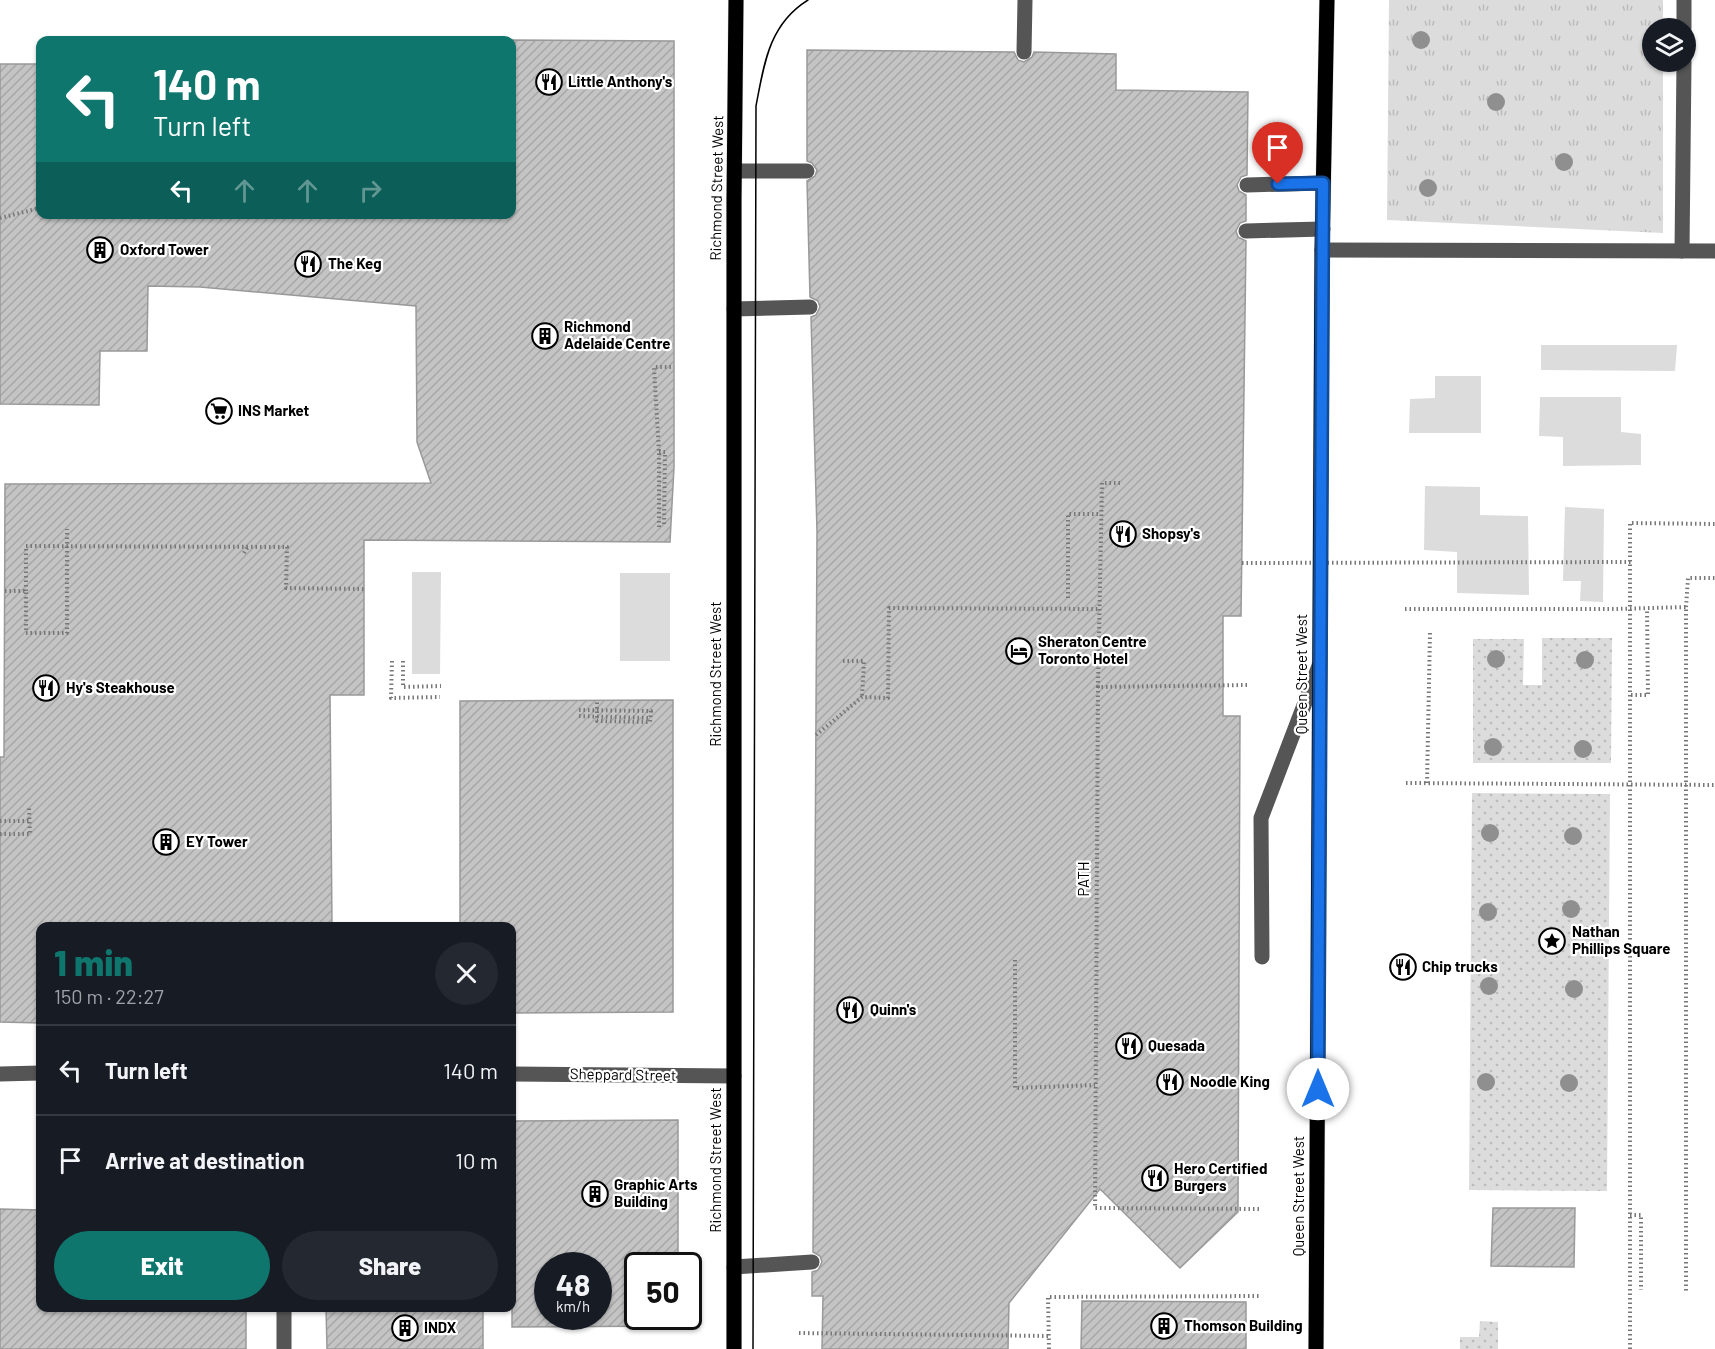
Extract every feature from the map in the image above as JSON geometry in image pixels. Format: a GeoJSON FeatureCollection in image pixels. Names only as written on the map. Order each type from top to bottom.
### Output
{"type":"FeatureCollection","features":[{"type":"Feature","properties":{"kind":"main road","name":"Richmond Street West"},"geometry":{"type":"LineString","coordinates":[[734,1349],[736,0]]}},
{"type":"Feature","properties":{"kind":"main road","name":"Queen Street West"},"geometry":{"type":"LineString","coordinates":[[1316,1349],[1322,250],[1327,0]]}},
{"type":"Feature","properties":{"kind":"street"},"geometry":{"type":"LineString","coordinates":[[1024,52],[1025,0]]}},
{"type":"Feature","properties":{"kind":"street"},"geometry":{"type":"LineString","coordinates":[[1684,0],[1684,18]]}},
{"type":"Feature","properties":{"kind":"street"},"geometry":{"type":"LineString","coordinates":[[1682,251],[1684,72]]}},
{"type":"Feature","properties":{"kind":"street"},"geometry":{"type":"LineString","coordinates":[[735,171],[807,171]]}},
{"type":"Feature","properties":{"kind":"street"},"geometry":{"type":"LineString","coordinates":[[1246,185],[1323,183]]}},
{"type":"Feature","properties":{"kind":"street"},"geometry":{"type":"LineString","coordinates":[[1246,231],[1323,229]]}},
{"type":"Feature","properties":{"kind":"street"},"geometry":{"type":"LineString","coordinates":[[1322,250],[1715,251]]}},
{"type":"Feature","properties":{"kind":"street"},"geometry":{"type":"LineString","coordinates":[[734,309],[810,307]]}},
{"type":"Feature","properties":{"kind":"street"},"geometry":{"type":"LineString","coordinates":[[1262,957],[1261,818],[1320,663]]}},
{"type":"Feature","properties":{"kind":"street"},"geometry":{"type":"LineString","coordinates":[[0,1074],[36,1073]]}},
{"type":"Feature","properties":{"kind":"street","name":"Sheppard Street"},"geometry":{"type":"LineString","coordinates":[[516,1074],[734,1076]]}},
{"type":"Feature","properties":{"kind":"street"},"geometry":{"type":"LineString","coordinates":[[734,1267],[812,1262]]}},
{"type":"Feature","properties":{"kind":"street"},"geometry":{"type":"LineString","coordinates":[[284,1312],[284,1349]]}},
{"type":"Feature","properties":{"kind":"path"},"geometry":{"type":"LineString","coordinates":[[0,218],[36,209]]}},
{"type":"Feature","properties":{"kind":"path"},"geometry":{"type":"LineString","coordinates":[[661,527],[654,367],[674,367]]}},
{"type":"Feature","properties":{"kind":"path","name":"PATH"},"geometry":{"type":"LineString","coordinates":[[1121,483],[1102,483],[1098,687],[1095,1208],[1261,1209]]}},
{"type":"Feature","properties":{"kind":"path"},"geometry":{"type":"LineString","coordinates":[[1068,597],[1068,514],[1101,514]]}},
{"type":"Feature","properties":{"kind":"path"},"geometry":{"type":"LineString","coordinates":[[1630,1349],[1630,523],[1715,524]]}},
{"type":"Feature","properties":{"kind":"path"},"geometry":{"type":"LineString","coordinates":[[67,529],[67,633],[26,633],[26,546],[248,547],[287,547],[286,588],[364,589]]}},
{"type":"Feature","properties":{"kind":"path"},"geometry":{"type":"LineString","coordinates":[[244,553],[248,547]]}},
{"type":"Feature","properties":{"kind":"path"},"geometry":{"type":"LineString","coordinates":[[1242,563],[1631,562]]}},
{"type":"Feature","properties":{"kind":"path"},"geometry":{"type":"LineString","coordinates":[[1686,1291],[1686,607],[1688,578],[1715,578]]}},
{"type":"Feature","properties":{"kind":"path"},"geometry":{"type":"LineString","coordinates":[[5,591],[26,591]]}},
{"type":"Feature","properties":{"kind":"path"},"geometry":{"type":"LineString","coordinates":[[1405,609],[1686,607]]}},
{"type":"Feature","properties":{"kind":"path"},"geometry":{"type":"LineString","coordinates":[[816,735],[862,697],[888,698],[889,609],[1099,609]]}},
{"type":"Feature","properties":{"kind":"path"},"geometry":{"type":"LineString","coordinates":[[1631,695],[1648,695],[1647,609]]}},
{"type":"Feature","properties":{"kind":"path"},"geometry":{"type":"LineString","coordinates":[[1427,783],[1430,633]]}},
{"type":"Feature","properties":{"kind":"path"},"geometry":{"type":"LineString","coordinates":[[403,660],[403,687],[441,686]]}},
{"type":"Feature","properties":{"kind":"path"},"geometry":{"type":"LineString","coordinates":[[392,661],[391,698],[440,698]]}},
{"type":"Feature","properties":{"kind":"path"},"geometry":{"type":"LineString","coordinates":[[843,661],[864,661],[862,697]]}},
{"type":"Feature","properties":{"kind":"path"},"geometry":{"type":"LineString","coordinates":[[1098,687],[1247,685]]}},
{"type":"Feature","properties":{"kind":"path"},"geometry":{"type":"LineString","coordinates":[[579,710],[651,711],[650,722],[597,721],[597,700]]}},
{"type":"Feature","properties":{"kind":"path"},"geometry":{"type":"LineString","coordinates":[[579,716],[650,718]]}},
{"type":"Feature","properties":{"kind":"path"},"geometry":{"type":"LineString","coordinates":[[1406,783],[1715,785]]}},
{"type":"Feature","properties":{"kind":"path"},"geometry":{"type":"LineString","coordinates":[[0,834],[30,834],[29,808]]}},
{"type":"Feature","properties":{"kind":"path"},"geometry":{"type":"LineString","coordinates":[[0,821],[29,821]]}},
{"type":"Feature","properties":{"kind":"path"},"geometry":{"type":"LineString","coordinates":[[1015,960],[1015,1088],[1095,1085]]}},
{"type":"Feature","properties":{"kind":"path"},"geometry":{"type":"LineString","coordinates":[[1630,1215],[1641,1215],[1641,1290]]}},
{"type":"Feature","properties":{"kind":"path"},"geometry":{"type":"LineString","coordinates":[[1048,1349],[1048,1297],[1260,1296]]}},
{"type":"Feature","properties":{"kind":"path"},"geometry":{"type":"LineString","coordinates":[[799,1333],[1048,1336]]}},
{"type":"Feature","properties":{"kind":"green space"},"geometry":{"type":"Polygon","coordinates":[[[1389,0],[1663,0],[1663,18],[1642,18],[1642,72],[1663,72],[1663,233],[1387,220],[1389,0]]]}},
{"type":"Feature","properties":{"kind":"green space"},"geometry":{"type":"Polygon","coordinates":[[[1541,345],[1677,345],[1675,371],[1541,370],[1541,345]]]}},
{"type":"Feature","properties":{"kind":"green space"},"geometry":{"type":"Polygon","coordinates":[[[1435,376],[1481,376],[1481,433],[1409,433],[1410,399],[1435,398],[1435,376]]]}},
{"type":"Feature","properties":{"kind":"green space"},"geometry":{"type":"Polygon","coordinates":[[[1540,397],[1621,397],[1621,432],[1641,434],[1641,465],[1563,466],[1563,437],[1539,436],[1540,397]]]}},
{"type":"Feature","properties":{"kind":"green space"},"geometry":{"type":"Polygon","coordinates":[[[1425,486],[1480,487],[1480,515],[1528,516],[1529,595],[1457,593],[1457,552],[1424,550],[1425,486]]]}},
{"type":"Feature","properties":{"kind":"green space"},"geometry":{"type":"Polygon","coordinates":[[[1565,507],[1604,509],[1603,602],[1580,601],[1581,581],[1563,581],[1565,507]]]}},
{"type":"Feature","properties":{"kind":"green space"},"geometry":{"type":"Polygon","coordinates":[[[412,572],[441,572],[440,674],[412,674],[412,572]]]}},
{"type":"Feature","properties":{"kind":"green space"},"geometry":{"type":"Polygon","coordinates":[[[620,573],[670,573],[670,661],[620,661],[620,573]]]}},
{"type":"Feature","properties":{"kind":"green space"},"geometry":{"type":"Polygon","coordinates":[[[1542,638],[1612,638],[1611,763],[1473,763],[1473,639],[1524,639],[1523,685],[1542,685],[1542,638]]]}},
{"type":"Feature","properties":{"kind":"green space"},"geometry":{"type":"Polygon","coordinates":[[[1472,793],[1610,794],[1607,1191],[1469,1190],[1472,793]]]}},
{"type":"Feature","properties":{"kind":"green space"},"geometry":{"type":"Polygon","coordinates":[[[1480,1321],[1498,1322],[1498,1349],[1460,1349],[1460,1337],[1479,1337],[1480,1321]]]}},
{"type":"Feature","properties":{"kind":"building"},"geometry":{"type":"Polygon","coordinates":[[[516,40],[674,41],[674,467],[670,542],[364,540],[364,695],[330,695],[332,922],[36,922],[36,1023],[0,1022],[0,757],[4,757],[5,484],[431,483],[417,442],[416,306],[200,287],[148,286],[147,351],[100,351],[99,405],[0,404],[0,64],[36,64],[36,219],[516,219],[516,40]]]}},
{"type":"Feature","properties":{"kind":"building","name":"Sheraton Centre Toronto Hotel"},"geometry":{"type":"Polygon","coordinates":[[[807,50],[1014,52],[1018,60],[1024,62],[1032,57],[1034,52],[1116,54],[1116,90],[1248,92],[1247,175],[1241,177],[1237,185],[1239,191],[1246,195],[1246,221],[1240,223],[1236,231],[1238,237],[1246,241],[1241,616],[1223,616],[1223,716],[1240,716],[1238,1212],[1180,1268],[1100,1189],[1009,1303],[1008,1349],[822,1349],[823,1296],[812,1296],[812,1272],[818,1270],[822,1262],[820,1256],[813,1252],[817,531],[811,317],[816,315],[820,307],[818,301],[810,297],[807,181],[815,176],[817,170],[812,163],[807,161],[807,50]]]}},
{"type":"Feature","properties":{"kind":"building"},"geometry":{"type":"Polygon","coordinates":[[[673,700],[673,1012],[516,1013],[516,922],[460,922],[460,701],[673,700]]]}},
{"type":"Feature","properties":{"kind":"building","name":"Graphic Arts Building"},"geometry":{"type":"Polygon","coordinates":[[[678,1120],[678,1252],[624,1252],[624,1326],[612,1326],[612,1252],[534,1252],[534,1327],[512,1327],[512,1312],[516,1312],[516,1121],[678,1120]]]}},
{"type":"Feature","properties":{"kind":"building"},"geometry":{"type":"Polygon","coordinates":[[[1493,1208],[1575,1208],[1574,1267],[1491,1266],[1493,1208]]]}},
{"type":"Feature","properties":{"kind":"building"},"geometry":{"type":"Polygon","coordinates":[[[0,1209],[36,1210],[36,1312],[246,1312],[246,1349],[0,1349],[0,1209]]]}},
{"type":"Feature","properties":{"kind":"building","name":"Thomson Building"},"geometry":{"type":"Polygon","coordinates":[[[1082,1301],[1246,1302],[1246,1349],[1081,1349],[1082,1301]]]}},
{"type":"Feature","properties":{"kind":"building","name":"INDX"},"geometry":{"type":"Polygon","coordinates":[[[326,1312],[483,1312],[483,1349],[327,1349],[326,1312]]]}},
{"type":"Feature","properties":{"kind":"tram line"},"geometry":{"type":"LineString","coordinates":[[753,1349],[756,106],[770,46],[785,21],[808,0]]}},
{"type":"Feature","properties":{"kind":"place","name":"Little Anthony's"},"geometry":{"type":"Point","coordinates":[549,82]}},
{"type":"Feature","properties":{"kind":"place","name":"Oxford Tower"},"geometry":{"type":"Point","coordinates":[100,250]}},
{"type":"Feature","properties":{"kind":"place","name":"The Keg"},"geometry":{"type":"Point","coordinates":[308,264]}},
{"type":"Feature","properties":{"kind":"place","name":"Richmond Adelaide Centre"},"geometry":{"type":"Point","coordinates":[545,336]}},
{"type":"Feature","properties":{"kind":"place","name":"INS Market"},"geometry":{"type":"Point","coordinates":[219,411]}},
{"type":"Feature","properties":{"kind":"place","name":"Shopsy's"},"geometry":{"type":"Point","coordinates":[1123,534]}},
{"type":"Feature","properties":{"kind":"place","name":"Sheraton Centre Toronto Hotel"},"geometry":{"type":"Point","coordinates":[1019,651]}},
{"type":"Feature","properties":{"kind":"place","name":"Hy's Steakhouse"},"geometry":{"type":"Point","coordinates":[46,688]}},
{"type":"Feature","properties":{"kind":"place","name":"EY Tower"},"geometry":{"type":"Point","coordinates":[166,842]}},
{"type":"Feature","properties":{"kind":"place","name":"Nathan Phillips Square"},"geometry":{"type":"Point","coordinates":[1552,941]}},
{"type":"Feature","properties":{"kind":"place","name":"Chip trucks"},"geometry":{"type":"Point","coordinates":[1403,967]}},
{"type":"Feature","properties":{"kind":"place","name":"Quinn's"},"geometry":{"type":"Point","coordinates":[850,1010]}},
{"type":"Feature","properties":{"kind":"place","name":"Quesada"},"geometry":{"type":"Point","coordinates":[1129,1046]}},
{"type":"Feature","properties":{"kind":"place","name":"Noodle King"},"geometry":{"type":"Point","coordinates":[1170,1082]}},
{"type":"Feature","properties":{"kind":"place","name":"Hero Certified Burgers"},"geometry":{"type":"Point","coordinates":[1155,1178]}},
{"type":"Feature","properties":{"kind":"place","name":"Graphic Arts Building"},"geometry":{"type":"Point","coordinates":[595,1194]}},
{"type":"Feature","properties":{"kind":"place","name":"Thomson Building"},"geometry":{"type":"Point","coordinates":[1164,1326]}},
{"type":"Feature","properties":{"kind":"place","name":"INDX"},"geometry":{"type":"Point","coordinates":[405,1328]}},
{"type":"Feature","properties":{"kind":"route"},"geometry":{"type":"LineString","coordinates":[[1278,184],[1323,183],[1318,1089]]}}]}
